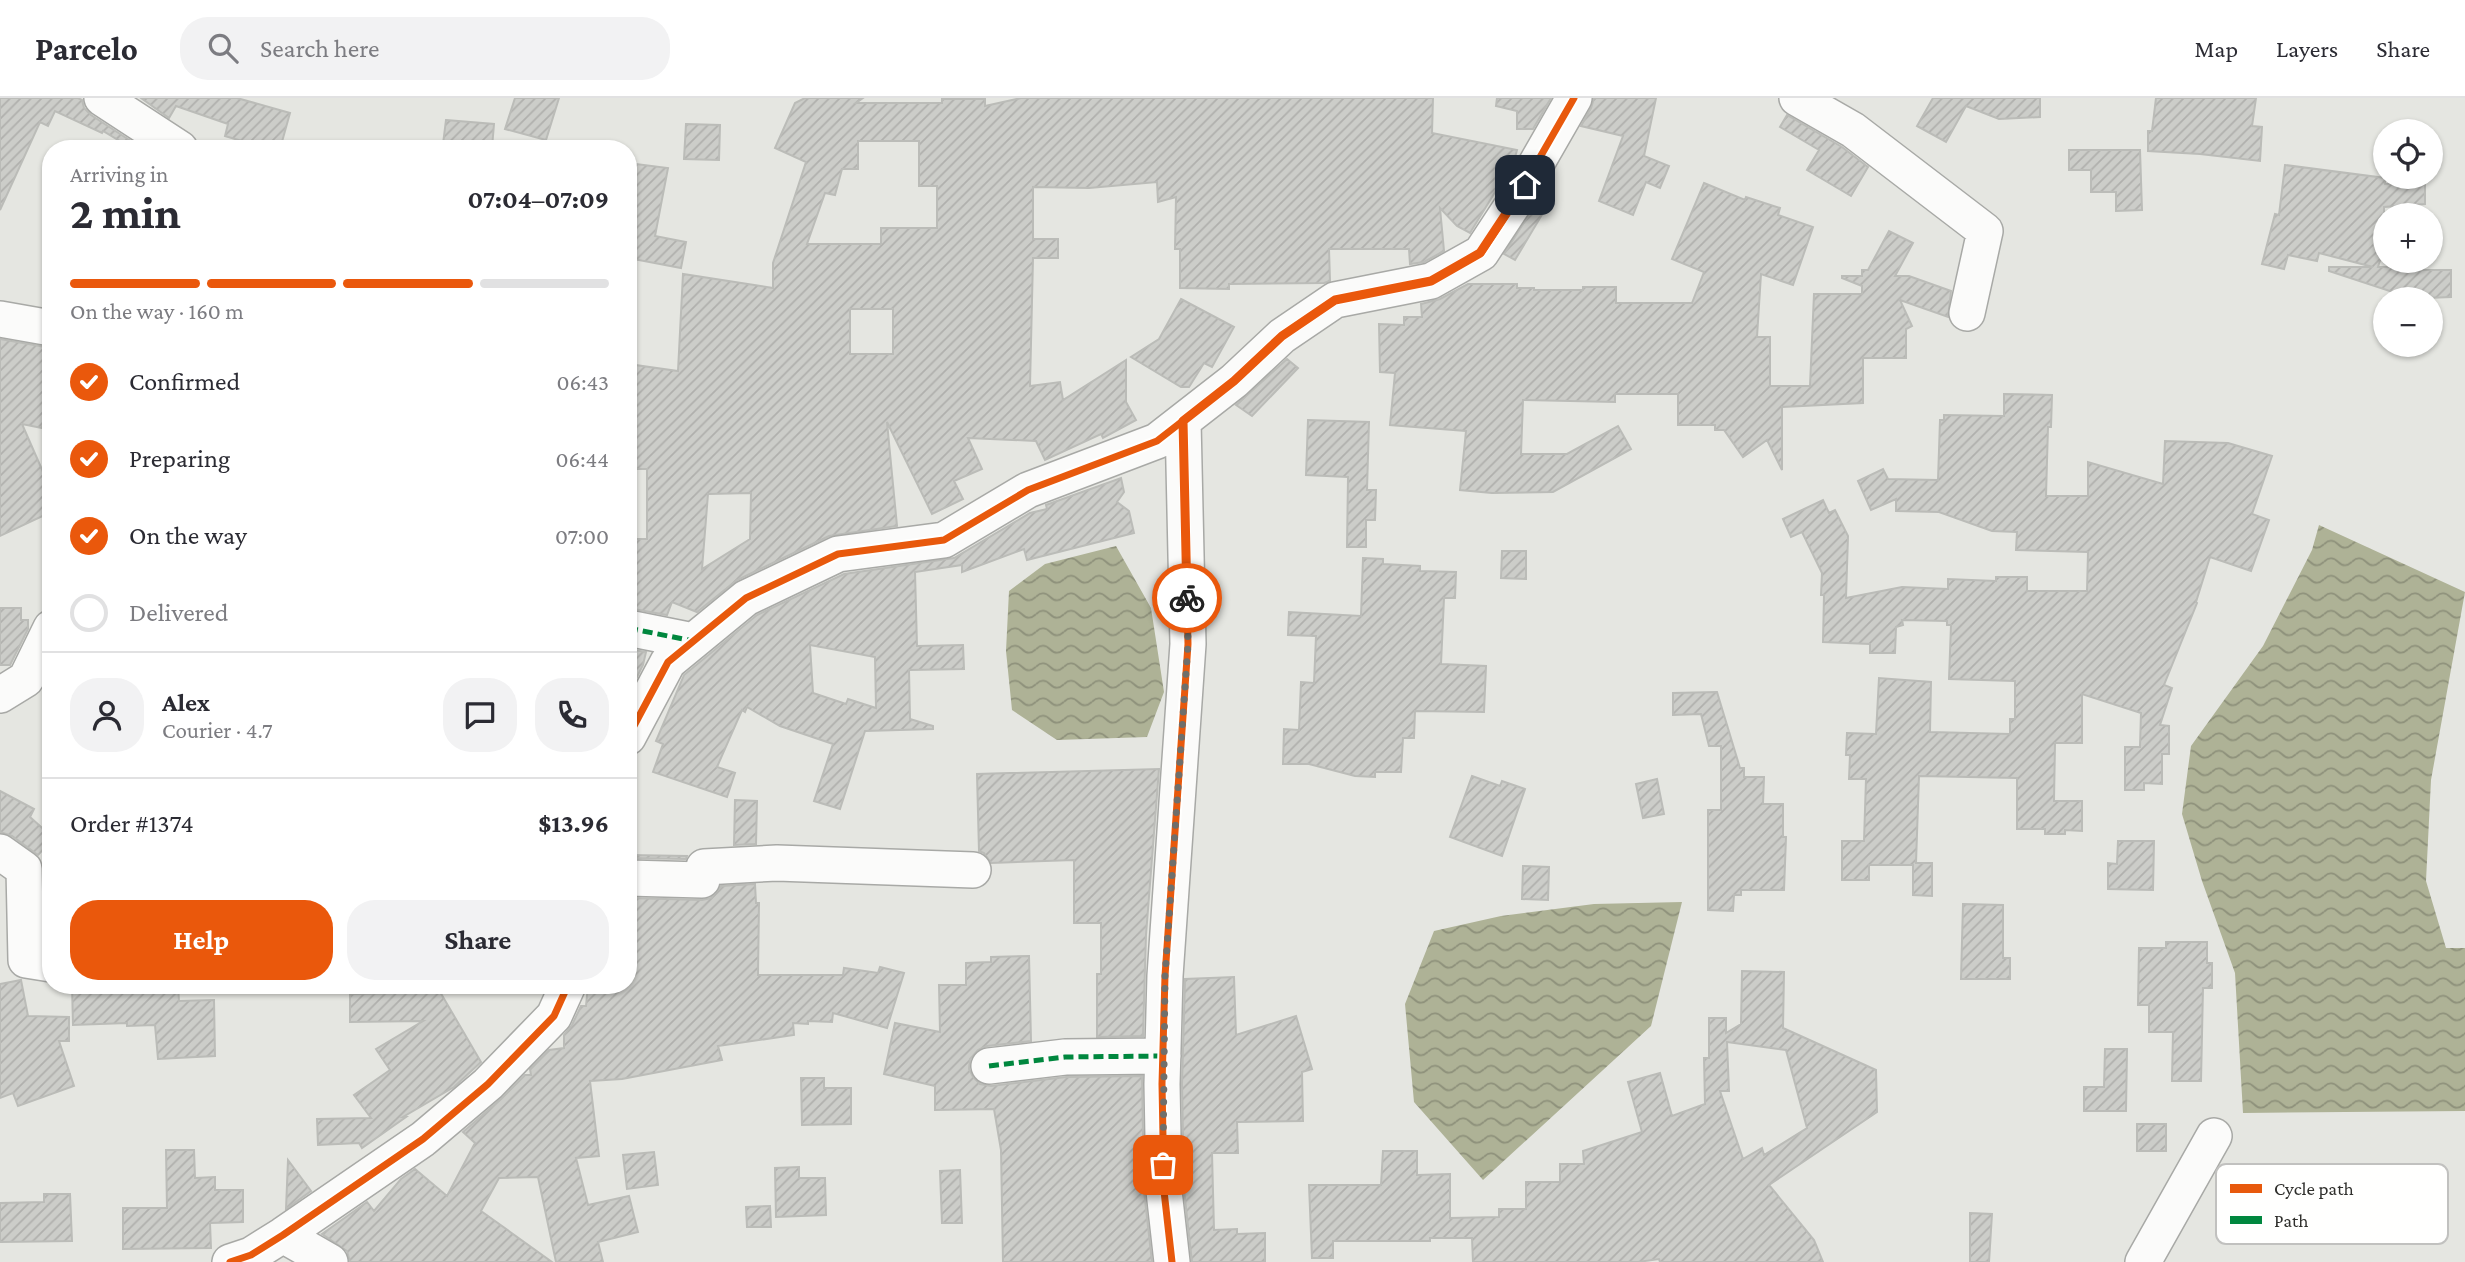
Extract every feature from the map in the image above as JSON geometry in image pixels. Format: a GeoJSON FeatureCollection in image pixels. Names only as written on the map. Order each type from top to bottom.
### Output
{"type":"FeatureCollection","features":[{"type":"Feature","properties":{"kind":"street"},"geometry":{"type":"LineString","coordinates":[[102,98],[166,140]]}},
{"type":"Feature","properties":{"kind":"street"},"geometry":{"type":"LineString","coordinates":[[637,720],[668,662],[746,598],[838,554],[944,540],[1028,491],[1157,441],[1234,381],[1282,336],[1335,300],[1431,281],[1480,253],[1512,206],[1574,98]]}},
{"type":"Feature","properties":{"kind":"street"},"geometry":{"type":"LineString","coordinates":[[1797,98],[1853,130],[1985,232],[1967,313]]}},
{"type":"Feature","properties":{"kind":"street"},"geometry":{"type":"LineString","coordinates":[[0,319],[42,326]]}},
{"type":"Feature","properties":{"kind":"street"},"geometry":{"type":"LineString","coordinates":[[1172,1262],[1164,1191],[1163,1056],[1165,976],[1188,644],[1183,421]]}},
{"type":"Feature","properties":{"kind":"street"},"geometry":{"type":"LineString","coordinates":[[637,630],[694,641]]}},
{"type":"Feature","properties":{"kind":"street"},"geometry":{"type":"LineString","coordinates":[[0,695],[26,680],[42,647]]}},
{"type":"Feature","properties":{"kind":"street"},"geometry":{"type":"LineString","coordinates":[[0,852],[24,869],[26,960],[42,963]]}},
{"type":"Feature","properties":{"kind":"street"},"geometry":{"type":"LineString","coordinates":[[637,878],[702,880],[704,867],[777,863],[972,870]]}},
{"type":"Feature","properties":{"kind":"street"},"geometry":{"type":"LineString","coordinates":[[244,1259],[284,1235],[423,1139],[488,1084],[554,1016],[564,994]]}},
{"type":"Feature","properties":{"kind":"street"},"geometry":{"type":"LineString","coordinates":[[989,1066],[1065,1057],[1163,1056]]}},
{"type":"Feature","properties":{"kind":"street"},"geometry":{"type":"LineString","coordinates":[[2143,1262],[2214,1136]]}},
{"type":"Feature","properties":{"kind":"street"},"geometry":{"type":"LineString","coordinates":[[284,1235],[330,1262]]}},
{"type":"Feature","properties":{"kind":"water"},"geometry":{"type":"Polygon","coordinates":[[[2319,525],[2465,592],[2431,780],[2426,881],[2446,948],[2465,948],[2465,1111],[2243,1113],[2235,973],[2202,881],[2182,814],[2191,746],[2263,646],[2312,550],[2319,525]]]}},
{"type":"Feature","properties":{"kind":"water"},"geometry":{"type":"Polygon","coordinates":[[[1116,546],[1151,608],[1164,692],[1147,737],[1057,740],[1012,710],[1006,651],[1009,591],[1045,564],[1116,546]]]}},
{"type":"Feature","properties":{"kind":"water"},"geometry":{"type":"Polygon","coordinates":[[[1682,902],[1651,1026],[1483,1180],[1414,1102],[1405,1004],[1434,931],[1501,916],[1594,904],[1682,902]]]}},
{"type":"Feature","properties":{"kind":"building"},"geometry":{"type":"Polygon","coordinates":[[[0,98],[78,98],[91,115],[129,140],[118,140],[55,111],[48,126],[40,122],[0,210],[0,98]]]}},
{"type":"Feature","properties":{"kind":"building"},"geometry":{"type":"Polygon","coordinates":[[[141,98],[237,98],[290,113],[282,140],[239,140],[225,136],[228,124],[176,106],[169,118],[141,98]]]}},
{"type":"Feature","properties":{"kind":"building"},"geometry":{"type":"Polygon","coordinates":[[[515,98],[559,98],[546,140],[505,129],[515,98]]]}},
{"type":"Feature","properties":{"kind":"building"},"geometry":{"type":"Polygon","coordinates":[[[805,98],[863,98],[856,103],[942,103],[942,99],[985,99],[985,106],[1021,98],[1433,98],[1432,133],[1517,150],[1514,161],[1470,233],[1457,226],[1440,208],[1444,251],[1424,262],[1410,264],[1409,249],[1329,249],[1330,281],[1324,283],[1229,284],[1229,289],[1180,288],[1180,249],[1175,249],[1176,197],[1158,202],[1157,182],[1089,188],[1033,187],[1033,239],[1058,239],[1058,258],[1033,258],[1030,386],[1060,382],[1063,400],[1126,360],[1126,402],[1136,420],[1103,438],[1101,434],[1045,460],[1036,441],[968,438],[982,469],[954,481],[963,499],[932,514],[887,422],[897,526],[829,536],[737,580],[697,612],[672,602],[667,615],[637,610],[637,539],[647,539],[647,469],[637,469],[637,365],[678,371],[683,274],[773,288],[773,263],[806,162],[775,148],[795,103],[805,98]],[[858,141],[858,169],[842,169],[835,195],[825,193],[807,244],[881,244],[881,228],[937,228],[937,186],[919,186],[919,141],[858,141]],[[850,309],[850,354],[893,354],[893,309],[850,309]],[[751,493],[708,494],[702,569],[750,539],[751,493]]]}},
{"type":"Feature","properties":{"kind":"building"},"geometry":{"type":"Polygon","coordinates":[[[1497,98],[1551,98],[1533,129],[1517,129],[1517,111],[1496,106],[1497,98]]]}},
{"type":"Feature","properties":{"kind":"building"},"geometry":{"type":"Polygon","coordinates":[[[1594,98],[1656,98],[1644,156],[1669,166],[1660,188],[1646,182],[1633,215],[1599,201],[1623,136],[1581,126],[1594,98]]]}},
{"type":"Feature","properties":{"kind":"building"},"geometry":{"type":"Polygon","coordinates":[[[1933,98],[2040,98],[2040,117],[1999,119],[1966,106],[1946,142],[1917,126],[1933,98]]]}},
{"type":"Feature","properties":{"kind":"building"},"geometry":{"type":"Polygon","coordinates":[[[2156,98],[2256,98],[2252,126],[2262,127],[2260,161],[2148,151],[2148,131],[2152,131],[2156,98]]]}},
{"type":"Feature","properties":{"kind":"building"},"geometry":{"type":"Polygon","coordinates":[[[1787,115],[1842,147],[1868,167],[1851,196],[1807,170],[1819,150],[1780,127],[1787,115]]]}},
{"type":"Feature","properties":{"kind":"building"},"geometry":{"type":"Polygon","coordinates":[[[446,120],[494,124],[493,140],[444,140],[446,120]]]}},
{"type":"Feature","properties":{"kind":"building"},"geometry":{"type":"Polygon","coordinates":[[[686,124],[720,125],[719,160],[684,159],[686,124]]]}},
{"type":"Feature","properties":{"kind":"building"},"geometry":{"type":"Polygon","coordinates":[[[2069,150],[2140,150],[2142,210],[2116,211],[2116,192],[2091,192],[2091,170],[2069,170],[2069,150]]]}},
{"type":"Feature","properties":{"kind":"building"},"geometry":{"type":"Polygon","coordinates":[[[637,164],[668,168],[655,236],[686,242],[681,268],[637,260],[637,164]]]}},
{"type":"Feature","properties":{"kind":"building"},"geometry":{"type":"Polygon","coordinates":[[[2285,165],[2373,176],[2373,189],[2425,189],[2425,203],[2373,203],[2373,267],[2319,253],[2317,261],[2288,255],[2284,269],[2262,264],[2275,214],[2279,215],[2285,165]]]}},
{"type":"Feature","properties":{"kind":"building"},"geometry":{"type":"Polygon","coordinates":[[[1704,183],[1745,200],[1746,197],[1780,208],[1778,215],[1813,227],[1793,285],[1761,274],[1757,337],[1770,337],[1770,386],[1810,386],[1814,294],[1862,294],[1862,286],[1842,276],[1862,276],[1862,270],[1868,270],[1889,231],[1913,243],[1895,276],[1909,276],[1951,291],[1948,317],[1900,300],[1912,326],[1906,329],[1906,358],[1863,358],[1863,403],[1782,407],[1782,470],[1767,440],[1743,457],[1724,430],[1715,430],[1715,425],[1678,425],[1678,394],[1615,394],[1615,402],[1523,400],[1521,454],[1567,454],[1618,426],[1631,449],[1553,492],[1492,493],[1460,490],[1466,431],[1390,425],[1395,373],[1380,372],[1379,324],[1404,325],[1404,317],[1422,317],[1421,304],[1440,299],[1468,284],[1517,284],[1517,288],[1534,290],[1616,287],[1616,303],[1692,303],[1704,272],[1672,259],[1704,183]]]}},
{"type":"Feature","properties":{"kind":"building"},"geometry":{"type":"Polygon","coordinates":[[[1544,191],[1553,196],[1515,260],[1504,254],[1544,191]]]}},
{"type":"Feature","properties":{"kind":"building"},"geometry":{"type":"Polygon","coordinates":[[[2329,267],[2373,267],[2373,273],[2443,273],[2443,270],[2451,270],[2451,297],[2443,297],[2443,287],[2378,287],[2329,271],[2329,267]]]}},
{"type":"Feature","properties":{"kind":"building"},"geometry":{"type":"Polygon","coordinates":[[[1181,299],[1234,327],[1212,367],[1204,363],[1189,387],[1181,387],[1131,357],[1159,339],[1181,299]]]}},
{"type":"Feature","properties":{"kind":"building"},"geometry":{"type":"Polygon","coordinates":[[[0,339],[42,346],[42,428],[22,424],[42,470],[42,516],[0,536],[0,339]]]}},
{"type":"Feature","properties":{"kind":"building"},"geometry":{"type":"Polygon","coordinates":[[[1287,359],[1298,368],[1252,416],[1236,405],[1287,359]]]}},
{"type":"Feature","properties":{"kind":"building"},"geometry":{"type":"Polygon","coordinates":[[[2004,394],[2052,395],[2046,496],[2088,496],[2088,462],[2163,484],[2165,441],[2228,443],[2272,456],[2252,514],[2269,520],[2251,571],[2210,557],[2197,603],[2164,685],[2172,688],[2160,725],[2169,726],[2169,754],[2162,754],[2162,784],[2144,783],[2144,790],[2125,790],[2125,747],[2140,747],[2141,713],[2082,694],[2082,743],[2055,743],[2054,801],[2082,801],[2082,831],[2065,830],[2065,834],[2045,834],[2045,829],[2017,829],[2017,778],[1919,776],[1916,863],[1932,863],[1932,896],[1913,895],[1913,865],[1869,865],[1869,880],[1842,880],[1842,841],[1864,841],[1866,779],[1849,779],[1847,733],[1876,734],[1879,678],[1931,682],[1930,732],[2010,734],[2010,719],[2015,719],[2015,681],[1949,679],[1951,625],[1947,625],[1947,621],[1902,620],[1903,625],[1896,627],[1895,653],[1870,653],[1870,644],[1823,642],[1822,573],[1802,532],[1791,537],[1783,519],[1823,500],[1829,513],[1835,510],[1848,536],[1846,598],[1902,587],[1948,589],[1948,579],[1996,581],[1996,577],[2027,577],[2027,591],[2087,591],[2088,552],[2016,550],[2017,532],[1992,531],[1939,512],[1896,511],[1896,499],[1871,510],[1858,481],[1883,469],[1888,479],[1938,480],[1940,420],[1944,420],[1944,415],[2004,416],[2004,394]]]}},
{"type":"Feature","properties":{"kind":"building"},"geometry":{"type":"Polygon","coordinates":[[[1308,420],[1369,422],[1367,490],[1376,490],[1375,520],[1366,520],[1366,547],[1347,547],[1348,477],[1306,475],[1308,420]]]}},
{"type":"Feature","properties":{"kind":"building"},"geometry":{"type":"Polygon","coordinates":[[[1121,478],[1124,492],[1117,502],[1129,511],[1134,533],[1027,560],[1024,549],[962,572],[962,565],[915,572],[917,646],[963,645],[964,669],[909,670],[910,719],[933,726],[933,729],[865,731],[840,809],[814,801],[833,744],[780,726],[747,707],[745,712],[742,710],[717,767],[735,773],[727,797],[653,772],[663,744],[656,741],[684,675],[757,615],[844,574],[954,558],[1030,513],[1047,509],[1046,505],[1121,478]],[[810,645],[813,693],[846,704],[848,699],[876,708],[875,657],[810,645]]]}},
{"type":"Feature","properties":{"kind":"building"},"geometry":{"type":"Polygon","coordinates":[[[1502,551],[1526,551],[1526,579],[1501,578],[1502,551]]]}},
{"type":"Feature","properties":{"kind":"building"},"geometry":{"type":"Polygon","coordinates":[[[1363,558],[1383,559],[1383,564],[1420,566],[1420,571],[1456,572],[1455,598],[1444,598],[1441,664],[1486,666],[1484,712],[1415,711],[1414,738],[1403,738],[1401,772],[1375,772],[1375,777],[1355,776],[1309,764],[1283,764],[1284,729],[1299,730],[1301,682],[1314,683],[1316,636],[1288,635],[1289,612],[1361,616],[1363,558]]]}},
{"type":"Feature","properties":{"kind":"building"},"geometry":{"type":"Polygon","coordinates":[[[0,608],[21,608],[21,620],[28,620],[28,629],[10,665],[0,665],[0,608]]]}},
{"type":"Feature","properties":{"kind":"building"},"geometry":{"type":"Polygon","coordinates":[[[637,650],[646,652],[637,677],[637,650]]]}},
{"type":"Feature","properties":{"kind":"building"},"geometry":{"type":"Polygon","coordinates":[[[1717,692],[1740,768],[1744,768],[1744,777],[1764,777],[1763,804],[1783,804],[1783,837],[1786,837],[1784,890],[1741,890],[1741,895],[1734,895],[1733,911],[1708,910],[1708,810],[1721,810],[1721,746],[1709,746],[1701,714],[1673,715],[1673,693],[1717,692]]]}},
{"type":"Feature","properties":{"kind":"building"},"geometry":{"type":"Polygon","coordinates":[[[1159,769],[1146,935],[1143,1036],[1097,1037],[1097,974],[1101,974],[1101,923],[1074,923],[1074,860],[991,863],[984,853],[979,851],[977,774],[1159,769]]]}},
{"type":"Feature","properties":{"kind":"building"},"geometry":{"type":"Polygon","coordinates":[[[1472,776],[1500,786],[1502,781],[1525,789],[1502,856],[1450,837],[1472,776]]]}},
{"type":"Feature","properties":{"kind":"building"},"geometry":{"type":"Polygon","coordinates":[[[1657,779],[1664,814],[1643,818],[1636,784],[1657,779]]]}},
{"type":"Feature","properties":{"kind":"building"},"geometry":{"type":"Polygon","coordinates":[[[0,791],[34,809],[30,817],[42,828],[42,851],[38,855],[12,836],[0,832],[0,791]]]}},
{"type":"Feature","properties":{"kind":"building"},"geometry":{"type":"Polygon","coordinates":[[[735,800],[757,801],[756,844],[734,845],[735,800]]]}},
{"type":"Feature","properties":{"kind":"building"},"geometry":{"type":"Polygon","coordinates":[[[2118,841],[2154,841],[2153,890],[2108,889],[2108,863],[2117,864],[2118,841]]]}},
{"type":"Feature","properties":{"kind":"building"},"geometry":{"type":"Polygon","coordinates":[[[637,855],[687,856],[686,859],[637,858],[637,855]]]}},
{"type":"Feature","properties":{"kind":"building"},"geometry":{"type":"Polygon","coordinates":[[[1523,866],[1549,867],[1548,900],[1522,899],[1523,866]]]}},
{"type":"Feature","properties":{"kind":"building"},"geometry":{"type":"Polygon","coordinates":[[[755,884],[756,903],[759,903],[758,975],[843,975],[844,968],[878,973],[880,967],[904,973],[887,1028],[833,1013],[832,1022],[793,1023],[794,1035],[718,1046],[722,1060],[622,1079],[590,1081],[599,1156],[576,1158],[588,1205],[629,1196],[638,1232],[598,1242],[603,1262],[556,1262],[538,1177],[499,1178],[481,1211],[552,1262],[350,1262],[347,1251],[322,1234],[367,1202],[374,1211],[401,1179],[415,1169],[447,1196],[475,1143],[463,1132],[525,1075],[531,1075],[530,1069],[549,1050],[564,1048],[564,1035],[581,1006],[586,1006],[587,994],[637,994],[637,898],[702,900],[711,898],[721,886],[755,884]]]}},
{"type":"Feature","properties":{"kind":"building"},"geometry":{"type":"Polygon","coordinates":[[[1963,904],[2003,905],[2003,958],[2010,958],[2010,979],[1961,979],[1963,904]]]}},
{"type":"Feature","properties":{"kind":"building"},"geometry":{"type":"Polygon","coordinates":[[[2166,942],[2207,942],[2207,963],[2212,963],[2212,988],[2203,988],[2201,1081],[2172,1081],[2173,1032],[2149,1032],[2149,1005],[2138,1005],[2139,948],[2166,948],[2166,942]]]}},
{"type":"Feature","properties":{"kind":"building"},"geometry":{"type":"Polygon","coordinates":[[[1029,956],[1031,1041],[987,1046],[978,1050],[970,1059],[969,1069],[980,1084],[991,1086],[1066,1077],[1142,1076],[1144,1191],[1152,1262],[1003,1262],[1001,1150],[994,1109],[935,1110],[935,1086],[884,1074],[895,1023],[940,1032],[939,985],[966,985],[966,963],[991,962],[991,957],[1029,956]]]}},
{"type":"Feature","properties":{"kind":"building"},"geometry":{"type":"Polygon","coordinates":[[[1742,971],[1784,972],[1783,1028],[1876,1070],[1877,1112],[1769,1185],[1814,1240],[1823,1262],[1660,1262],[1659,1259],[1638,1262],[1473,1262],[1472,1238],[1333,1241],[1333,1258],[1312,1258],[1309,1185],[1381,1185],[1383,1151],[1417,1151],[1417,1175],[1450,1174],[1450,1218],[1499,1217],[1499,1209],[1526,1209],[1526,1182],[1560,1182],[1560,1164],[1584,1164],[1583,1151],[1642,1132],[1628,1082],[1660,1073],[1672,1116],[1705,1104],[1704,1058],[1709,1058],[1709,1018],[1726,1018],[1726,1033],[1741,1024],[1742,971]],[[1727,1042],[1729,1091],[1720,1091],[1743,1159],[1762,1148],[1764,1155],[1807,1128],[1786,1050],[1727,1042]]]}},
{"type":"Feature","properties":{"kind":"building"},"geometry":{"type":"Polygon","coordinates":[[[1234,977],[1236,1035],[1296,1016],[1312,1069],[1302,1072],[1303,1121],[1237,1122],[1238,1153],[1212,1153],[1214,1230],[1237,1229],[1237,1234],[1265,1233],[1265,1262],[1192,1262],[1184,1190],[1182,1084],[1185,979],[1234,977]]]}},
{"type":"Feature","properties":{"kind":"building"},"geometry":{"type":"Polygon","coordinates":[[[21,980],[28,1016],[69,1017],[69,1041],[59,1041],[74,1086],[18,1106],[13,1093],[0,1098],[0,984],[21,980]]]}},
{"type":"Feature","properties":{"kind":"building"},"geometry":{"type":"Polygon","coordinates":[[[72,994],[179,994],[179,1001],[214,1000],[215,1056],[158,1059],[155,1025],[73,1025],[72,994]]]}},
{"type":"Feature","properties":{"kind":"building"},"geometry":{"type":"Polygon","coordinates":[[[350,994],[441,994],[481,1062],[454,1087],[403,1117],[406,1117],[362,1148],[359,1143],[318,1145],[317,1119],[371,1118],[354,1095],[390,1070],[376,1049],[423,1021],[350,1022],[350,994]]]}},
{"type":"Feature","properties":{"kind":"building"},"geometry":{"type":"Polygon","coordinates":[[[2105,1049],[2127,1049],[2126,1111],[2084,1111],[2084,1087],[2104,1087],[2105,1049]]]}},
{"type":"Feature","properties":{"kind":"building"},"geometry":{"type":"Polygon","coordinates":[[[801,1078],[824,1078],[824,1088],[851,1088],[851,1124],[802,1125],[801,1078]]]}},
{"type":"Feature","properties":{"kind":"building"},"geometry":{"type":"Polygon","coordinates":[[[2137,1124],[2166,1124],[2166,1151],[2137,1151],[2137,1124]]]}},
{"type":"Feature","properties":{"kind":"building"},"geometry":{"type":"Polygon","coordinates":[[[166,1150],[194,1150],[195,1178],[215,1177],[215,1190],[243,1190],[243,1222],[210,1223],[211,1248],[123,1249],[123,1208],[167,1208],[166,1150]]]}},
{"type":"Feature","properties":{"kind":"building"},"geometry":{"type":"Polygon","coordinates":[[[654,1152],[658,1185],[627,1189],[623,1155],[654,1152]]]}},
{"type":"Feature","properties":{"kind":"building"},"geometry":{"type":"Polygon","coordinates":[[[288,1160],[311,1191],[286,1209],[288,1160]]]}},
{"type":"Feature","properties":{"kind":"building"},"geometry":{"type":"Polygon","coordinates":[[[799,1167],[799,1178],[825,1178],[826,1215],[776,1217],[775,1168],[799,1167]]]}},
{"type":"Feature","properties":{"kind":"building"},"geometry":{"type":"Polygon","coordinates":[[[960,1170],[962,1223],[942,1223],[940,1171],[960,1170]]]}},
{"type":"Feature","properties":{"kind":"building"},"geometry":{"type":"Polygon","coordinates":[[[44,1194],[70,1194],[72,1241],[0,1242],[0,1203],[44,1202],[44,1194]]]}},
{"type":"Feature","properties":{"kind":"building"},"geometry":{"type":"Polygon","coordinates":[[[770,1206],[771,1227],[747,1227],[746,1207],[770,1206]]]}},
{"type":"Feature","properties":{"kind":"building"},"geometry":{"type":"Polygon","coordinates":[[[1970,1213],[1992,1214],[1989,1262],[1970,1262],[1970,1213]]]}},
{"type":"Feature","properties":{"kind":"marked path"},"geometry":{"type":"LineString","coordinates":[[637,630],[693,641]]}},
{"type":"Feature","properties":{"kind":"marked path"},"geometry":{"type":"LineString","coordinates":[[989,1066],[1065,1057],[1163,1056]]}},
{"type":"Feature","properties":{"kind":"cycle path"},"geometry":{"type":"LineString","coordinates":[[637,720],[668,662],[746,598],[838,554],[944,540],[1028,490],[1157,441],[1234,381],[1282,336],[1335,300],[1431,281],[1481,253],[1512,206],[1574,98]]}},
{"type":"Feature","properties":{"kind":"cycle path"},"geometry":{"type":"LineString","coordinates":[[1172,1262],[1164,1191],[1162,1084],[1165,976],[1188,644],[1183,421]]}},
{"type":"Feature","properties":{"kind":"cycle path"},"geometry":{"type":"LineString","coordinates":[[230,1262],[251,1255],[283,1235],[423,1139],[488,1084],[554,1016],[564,994]]}},
{"type":"Feature","properties":{"kind":"way so far"},"geometry":{"type":"LineString","coordinates":[[1163,1165],[1165,976],[1188,644],[1187,598]]}},
{"type":"Feature","properties":{"kind":"route"},"geometry":{"type":"LineString","coordinates":[[1187,598],[1183,421],[1234,381],[1282,336],[1335,300],[1431,281],[1480,253],[1525,185]]}}]}
